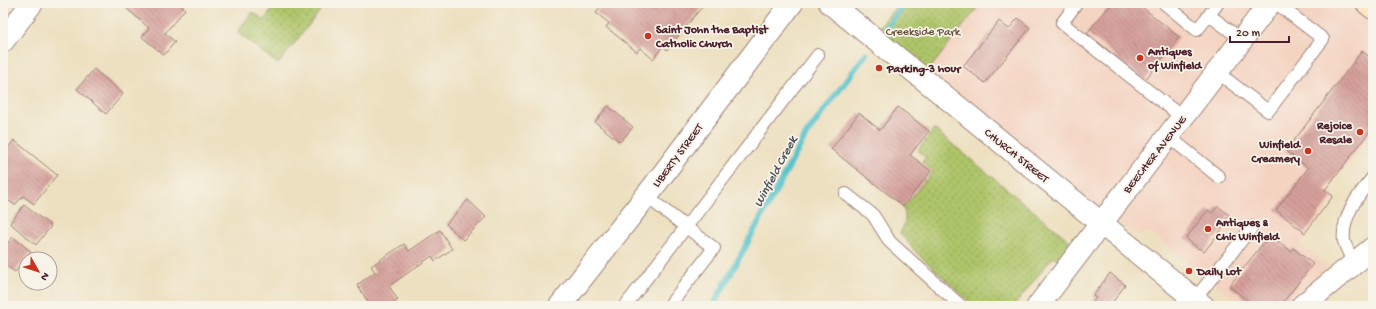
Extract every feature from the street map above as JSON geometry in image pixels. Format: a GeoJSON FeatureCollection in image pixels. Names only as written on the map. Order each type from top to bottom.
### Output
{"type":"FeatureCollection","features":[{"type":"Feature","properties":{"kind":"street"},"geometry":{"type":"LineString","coordinates":[[3,41],[32,3]]}},
{"type":"Feature","properties":{"kind":"street","name":"LIBERTY STREET"},"geometry":{"type":"LineString","coordinates":[[560,306],[646,196],[792,3]]}},
{"type":"Feature","properties":{"kind":"street","name":"CHURCH STREET"},"geometry":{"type":"LineString","coordinates":[[830,3],[1101,223],[1192,302]]}},
{"type":"Feature","properties":{"kind":"street","name":"BEECHER AVENUE"},"geometry":{"type":"LineString","coordinates":[[1038,306],[1270,3]]}},
{"type":"Feature","properties":{"kind":"street"},"geometry":{"type":"LineString","coordinates":[[1367,3],[1373,8]]}},
{"type":"Feature","properties":{"kind":"street"},"geometry":{"type":"LineString","coordinates":[[1302,306],[1373,248]]}},
{"type":"Feature","properties":{"kind":"lane"},"geometry":{"type":"LineString","coordinates":[[1077,3],[1062,23],[1182,117]]}},
{"type":"Feature","properties":{"kind":"lane"},"geometry":{"type":"LineString","coordinates":[[1164,3],[1197,30],[1218,3]]}},
{"type":"Feature","properties":{"kind":"lane"},"geometry":{"type":"LineString","coordinates":[[1217,72],[1268,111],[1323,39],[1276,3]]}},
{"type":"Feature","properties":{"kind":"lane"},"geometry":{"type":"LineString","coordinates":[[1209,15],[1241,40]]}},
{"type":"Feature","properties":{"kind":"lane"},"geometry":{"type":"LineString","coordinates":[[625,306],[818,55]]}},
{"type":"Feature","properties":{"kind":"lane"},"geometry":{"type":"LineString","coordinates":[[1168,136],[1218,177]]}},
{"type":"Feature","properties":{"kind":"lane"},"geometry":{"type":"LineString","coordinates":[[1354,264],[1344,241],[1345,226],[1353,204],[1373,177]]}},
{"type":"Feature","properties":{"kind":"lane"},"geometry":{"type":"LineString","coordinates":[[846,194],[873,215],[890,242],[961,306]]}},
{"type":"Feature","properties":{"kind":"lane"},"geometry":{"type":"LineString","coordinates":[[646,196],[714,248],[669,306]]}},
{"type":"Feature","properties":{"kind":"lane"},"geometry":{"type":"LineString","coordinates":[[1192,302],[1252,227]]}},
{"type":"Feature","properties":{"kind":"shaded area"},"geometry":{"type":"Polygon","coordinates":[[[981,3],[1262,3],[1103,211],[974,105],[928,71],[981,3]]]}},
{"type":"Feature","properties":{"kind":"shaded area"},"geometry":{"type":"Polygon","coordinates":[[[1283,3],[1351,3],[1373,20],[1373,131],[1328,190],[1336,197],[1300,244],[1331,269],[1286,306],[1243,306],[1150,232],[1135,235],[1115,219],[1283,3]]]}},
{"type":"Feature","properties":{"kind":"green space"},"geometry":{"type":"Polygon","coordinates":[[[277,3],[326,3],[278,64],[237,32],[253,12],[264,20],[277,3]]]}},
{"type":"Feature","properties":{"kind":"green space","name":"Creekside Park"},"geometry":{"type":"Polygon","coordinates":[[[899,3],[981,3],[928,71],[876,31],[899,3]]]}},
{"type":"Feature","properties":{"kind":"green space"},"geometry":{"type":"Polygon","coordinates":[[[934,129],[1071,242],[1063,254],[1051,259],[1014,306],[974,306],[917,253],[900,233],[905,221],[903,208],[933,171],[922,162],[926,157],[918,150],[934,129]]]}},
{"type":"Feature","properties":{"kind":"building"},"geometry":{"type":"Polygon","coordinates":[[[128,3],[178,3],[185,9],[165,33],[175,42],[164,55],[142,37],[149,28],[125,7],[128,3]]]}},
{"type":"Feature","properties":{"kind":"building","name":"Saint John the Baptist Catholic Church"},"geometry":{"type":"Polygon","coordinates":[[[603,3],[705,3],[667,50],[663,46],[653,59],[640,48],[637,52],[606,27],[609,23],[596,13],[603,3]]]}},
{"type":"Feature","properties":{"kind":"building","name":"Antiques of Winfield"},"geometry":{"type":"Polygon","coordinates":[[[1112,3],[1137,3],[1179,37],[1145,80],[1087,33],[1112,3]]]}},
{"type":"Feature","properties":{"kind":"building"},"geometry":{"type":"Polygon","coordinates":[[[1018,18],[1030,28],[985,83],[963,66],[999,21],[1009,29],[1018,18]]]}},
{"type":"Feature","properties":{"kind":"building"},"geometry":{"type":"Polygon","coordinates":[[[1362,51],[1373,60],[1373,127],[1325,190],[1333,196],[1305,233],[1276,210],[1308,168],[1286,151],[1362,51]]]}},
{"type":"Feature","properties":{"kind":"building"},"geometry":{"type":"Polygon","coordinates":[[[94,69],[123,94],[106,114],[77,89],[94,69]]]}},
{"type":"Feature","properties":{"kind":"building"},"geometry":{"type":"Polygon","coordinates":[[[608,106],[633,127],[620,142],[595,122],[608,106]]]}},
{"type":"Feature","properties":{"kind":"building"},"geometry":{"type":"Polygon","coordinates":[[[898,107],[929,131],[910,155],[931,171],[903,206],[831,149],[859,113],[880,130],[898,107]]]}},
{"type":"Feature","properties":{"kind":"building"},"geometry":{"type":"Polygon","coordinates":[[[14,140],[57,175],[34,204],[23,196],[15,205],[3,197],[3,172],[7,167],[3,164],[3,155],[14,140]]]}},
{"type":"Feature","properties":{"kind":"building"},"geometry":{"type":"Polygon","coordinates":[[[468,200],[486,217],[463,240],[446,224],[468,200]]]}},
{"type":"Feature","properties":{"kind":"building"},"geometry":{"type":"Polygon","coordinates":[[[24,205],[51,226],[36,245],[10,223],[24,205]]]}},
{"type":"Feature","properties":{"kind":"building"},"geometry":{"type":"Polygon","coordinates":[[[1218,206],[1229,215],[1224,222],[1226,224],[1204,252],[1199,248],[1198,249],[1186,238],[1208,210],[1212,213],[1218,206]]]}},
{"type":"Feature","properties":{"kind":"building"},"geometry":{"type":"Polygon","coordinates":[[[440,230],[452,249],[435,261],[432,256],[389,286],[398,300],[390,306],[371,306],[357,285],[375,272],[371,266],[404,244],[409,251],[440,230]]]}},
{"type":"Feature","properties":{"kind":"building"},"geometry":{"type":"Polygon","coordinates":[[[1270,235],[1291,251],[1293,248],[1313,264],[1280,306],[1255,306],[1229,286],[1270,235]]]}},
{"type":"Feature","properties":{"kind":"building"},"geometry":{"type":"Polygon","coordinates":[[[13,237],[30,251],[18,251],[18,268],[15,272],[3,263],[3,249],[13,237]]]}},
{"type":"Feature","properties":{"kind":"building"},"geometry":{"type":"Polygon","coordinates":[[[1110,273],[1125,285],[1110,306],[1089,306],[1096,298],[1093,296],[1110,273]]]}},
{"type":"Feature","properties":{"kind":"waterway","name":"Winfield Creek"},"geometry":{"type":"LineString","coordinates":[[886,28],[905,3]]}},
{"type":"Feature","properties":{"kind":"waterway","name":"Winfield Creek"},"geometry":{"type":"LineString","coordinates":[[713,306],[806,135],[866,54]]}},
{"type":"Feature","properties":{"kind":"place","name":"Saint John the Baptist Catholic Church"},"geometry":{"type":"Point","coordinates":[648,36]}},
{"type":"Feature","properties":{"kind":"place","name":"Antiques of Winfield"},"geometry":{"type":"Point","coordinates":[1140,58]}},
{"type":"Feature","properties":{"kind":"place","name":"Parking-3 hour"},"geometry":{"type":"Point","coordinates":[879,68]}},
{"type":"Feature","properties":{"kind":"place","name":"Rejoice Resale"},"geometry":{"type":"Point","coordinates":[1360,132]}},
{"type":"Feature","properties":{"kind":"place","name":"Winfield Creamery"},"geometry":{"type":"Point","coordinates":[1308,151]}},
{"type":"Feature","properties":{"kind":"place","name":"Antiques & Chic Winfield"},"geometry":{"type":"Point","coordinates":[1208,229]}},
{"type":"Feature","properties":{"kind":"place","name":"Daily Lot"},"geometry":{"type":"Point","coordinates":[1189,271]}}]}
